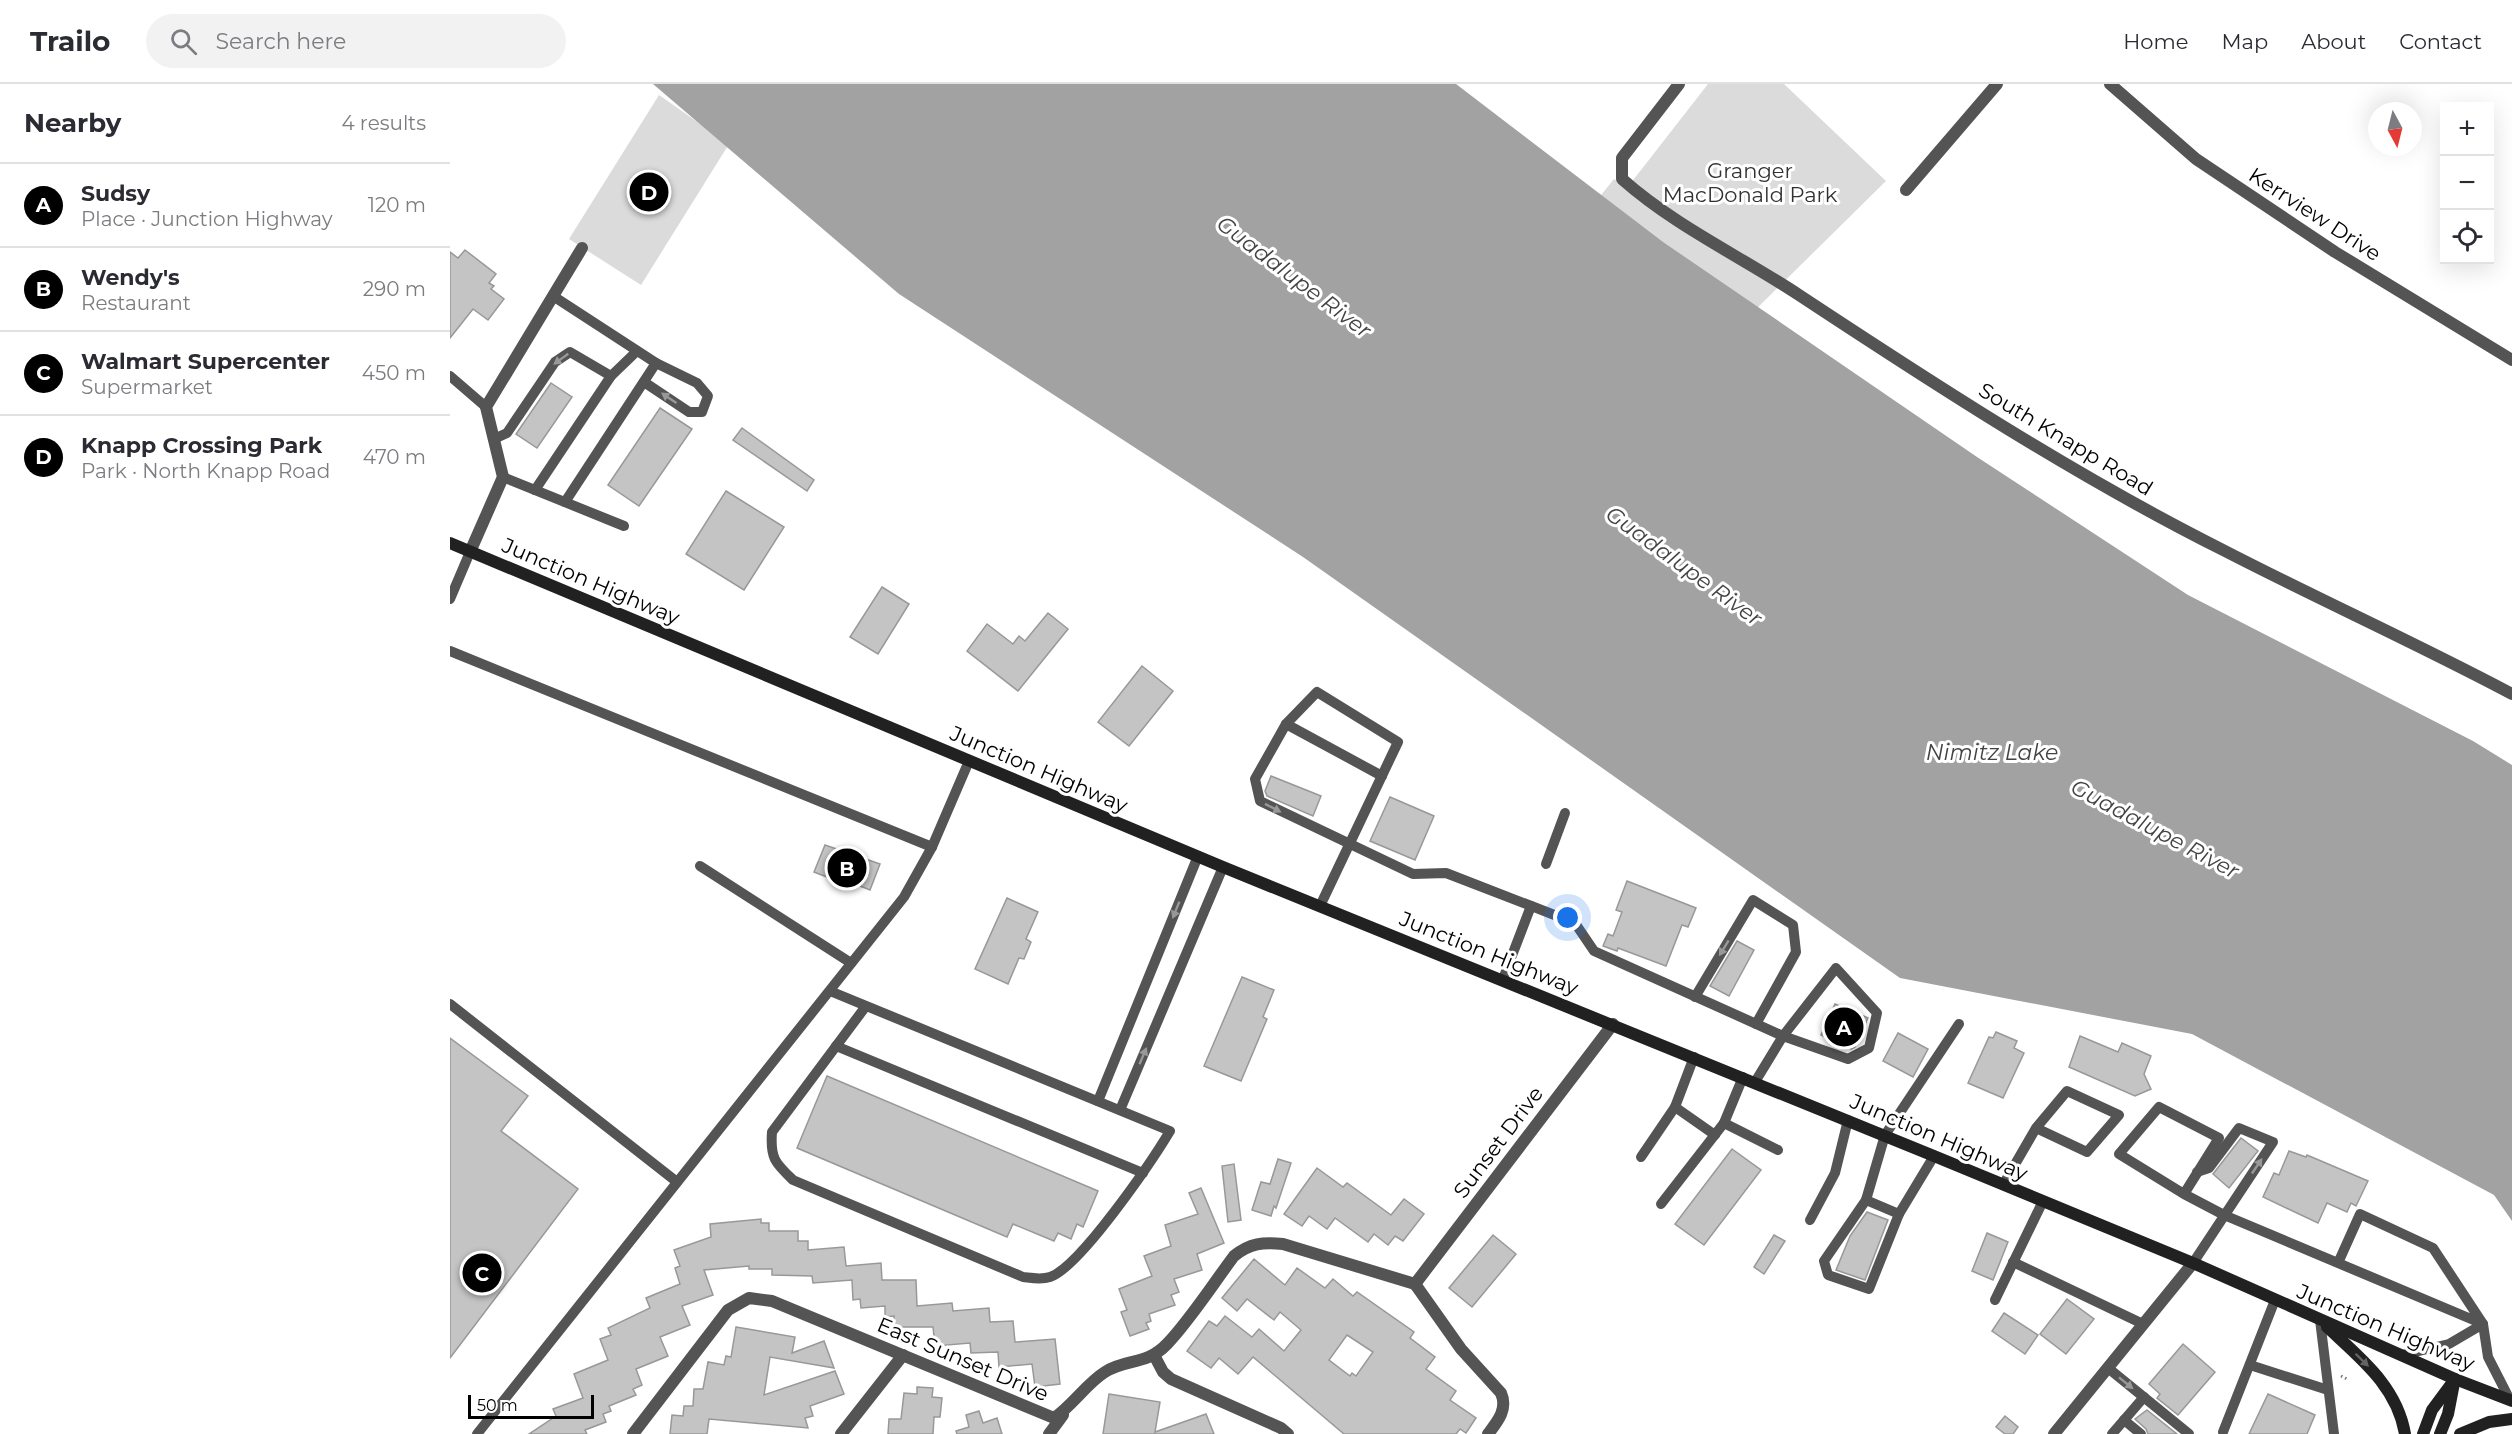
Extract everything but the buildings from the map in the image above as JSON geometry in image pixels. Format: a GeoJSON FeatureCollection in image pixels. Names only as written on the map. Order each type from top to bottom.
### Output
{"type":"FeatureCollection","features":[{"type":"Feature","properties":{"kind":"main road","name":"Junction Highway"},"geometry":{"type":"LineString","coordinates":[[450,543],[1223,867],[1749,1079],[2193,1263],[2455,1379],[2511,1401]]}},
{"type":"Feature","properties":{"kind":"main road"},"geometry":{"type":"LineString","coordinates":[[2320,1320],[2381,1380],[2396,1404],[2405,1434]]}},
{"type":"Feature","properties":{"kind":"main road"},"geometry":{"type":"LineString","coordinates":[[2423,1434],[2432,1410],[2455,1379]]}},
{"type":"Feature","properties":{"kind":"main road"},"geometry":{"type":"LineString","coordinates":[[2440,1434],[2448,1414],[2455,1379]]}},
{"type":"Feature","properties":{"kind":"main road"},"geometry":{"type":"LineString","coordinates":[[2460,1434],[2489,1422],[2512,1419]]}},
{"type":"Feature","properties":{"kind":"street","name":"South Knapp Road"},"geometry":{"type":"LineString","coordinates":[[1679,84],[1622,158],[1622,179],[1656,206],[1695,232],[1772,277],[1985,414],[2130,500],[2224,551],[2366,619],[2512,694]]}},
{"type":"Feature","properties":{"kind":"street"},"geometry":{"type":"LineString","coordinates":[[1906,190],[1997,84]]}},
{"type":"Feature","properties":{"kind":"street","name":"Kerrview Drive"},"geometry":{"type":"LineString","coordinates":[[2109,84],[2196,159],[2335,252],[2512,360]]}},
{"type":"Feature","properties":{"kind":"street"},"geometry":{"type":"LineString","coordinates":[[470,552],[502,477],[486,407],[582,248]]}},
{"type":"Feature","properties":{"kind":"street","name":"Sunset Drive"},"geometry":{"type":"LineString","coordinates":[[1415,1284],[1613,1024]]}},
{"type":"Feature","properties":{"kind":"street","name":"East Sunset Drive"},"geometry":{"type":"LineString","coordinates":[[633,1434],[720,1319],[738,1302],[748,1298],[772,1301],[1054,1418],[1070,1407],[1102,1373],[1112,1368],[1147,1359],[1167,1344],[1234,1256],[1257,1243],[1283,1244],[1415,1284]]}},
{"type":"Feature","properties":{"kind":"street"},"geometry":{"type":"LineString","coordinates":[[2054,1434],[2193,1263]]}},
{"type":"Feature","properties":{"kind":"street"},"geometry":{"type":"LineString","coordinates":[[1415,1284],[1461,1349],[1502,1393],[1505,1401],[1503,1411],[1488,1434]]}},
{"type":"Feature","properties":{"kind":"street"},"geometry":{"type":"LineString","coordinates":[[841,1434],[903,1355]]}},
{"type":"Feature","properties":{"kind":"street"},"geometry":{"type":"LineString","coordinates":[[1154,1355],[1163,1372],[1171,1379],[1282,1432]]}},
{"type":"Feature","properties":{"kind":"street"},"geometry":{"type":"LineString","coordinates":[[1049,1434],[1070,1407]]}},
{"type":"Feature","properties":{"kind":"lane"},"geometry":{"type":"LineString","coordinates":[[554,296],[656,363],[697,383],[708,396],[702,412],[689,412],[644,382]]}},
{"type":"Feature","properties":{"kind":"lane"},"geometry":{"type":"LineString","coordinates":[[535,490],[611,376],[637,351]]}},
{"type":"Feature","properties":{"kind":"lane"},"geometry":{"type":"LineString","coordinates":[[494,439],[507,433],[555,362],[570,352],[611,376]]}},
{"type":"Feature","properties":{"kind":"lane"},"geometry":{"type":"LineString","coordinates":[[565,502],[656,363]]}},
{"type":"Feature","properties":{"kind":"lane"},"geometry":{"type":"LineString","coordinates":[[450,376],[486,407]]}},
{"type":"Feature","properties":{"kind":"lane"},"geometry":{"type":"LineString","coordinates":[[502,477],[624,526]]}},
{"type":"Feature","properties":{"kind":"lane"},"geometry":{"type":"LineString","coordinates":[[450,599],[470,552]]}},
{"type":"Feature","properties":{"kind":"lane"},"geometry":{"type":"LineString","coordinates":[[450,651],[932,847]]}},
{"type":"Feature","properties":{"kind":"lane"},"geometry":{"type":"LineString","coordinates":[[1320,906],[1349,844],[1398,742],[1317,692],[1286,724],[1255,779],[1260,801],[1349,844],[1413,874],[1446,873],[1575,923],[1594,951],[1783,1036],[1848,1059],[1869,1048],[1877,1013],[1836,968],[1783,1036],[1749,1079],[1724,1123],[1661,1204]]}},
{"type":"Feature","properties":{"kind":"lane"},"geometry":{"type":"LineString","coordinates":[[1286,724],[1382,776]]}},
{"type":"Feature","properties":{"kind":"lane"},"geometry":{"type":"LineString","coordinates":[[477,1434],[904,897],[932,847],[969,761]]}},
{"type":"Feature","properties":{"kind":"lane"},"geometry":{"type":"LineString","coordinates":[[1546,864],[1565,813]]}},
{"type":"Feature","properties":{"kind":"lane"},"geometry":{"type":"LineString","coordinates":[[1098,1101],[1198,856]]}},
{"type":"Feature","properties":{"kind":"lane"},"geometry":{"type":"LineString","coordinates":[[700,866],[851,963]]}},
{"type":"Feature","properties":{"kind":"lane"},"geometry":{"type":"LineString","coordinates":[[1120,1110],[1223,867]]}},
{"type":"Feature","properties":{"kind":"lane"},"geometry":{"type":"LineString","coordinates":[[1695,997],[1753,900],[1793,925],[1796,952],[1756,1024]]}},
{"type":"Feature","properties":{"kind":"lane"},"geometry":{"type":"LineString","coordinates":[[1503,980],[1531,906]]}},
{"type":"Feature","properties":{"kind":"lane"},"geometry":{"type":"LineString","coordinates":[[830,991],[1170,1131],[1143,1173],[1099,1230],[1062,1271],[1040,1279],[1023,1277],[793,1180],[778,1166],[771,1152],[772,1132],[866,1006]]}},
{"type":"Feature","properties":{"kind":"lane"},"geometry":{"type":"LineString","coordinates":[[450,1004],[677,1182]]}},
{"type":"Feature","properties":{"kind":"lane"},"geometry":{"type":"LineString","coordinates":[[1934,1156],[1899,1214],[1869,1289],[1828,1275],[1824,1261],[1866,1200],[1885,1135],[1959,1024]]}},
{"type":"Feature","properties":{"kind":"lane"},"geometry":{"type":"LineString","coordinates":[[836,1046],[1143,1173]]}},
{"type":"Feature","properties":{"kind":"lane"},"geometry":{"type":"LineString","coordinates":[[1641,1157],[1675,1107],[1694,1057]]}},
{"type":"Feature","properties":{"kind":"lane"},"geometry":{"type":"LineString","coordinates":[[2003,1185],[2036,1128],[2067,1091],[2119,1115],[2087,1152],[2036,1128]]}},
{"type":"Feature","properties":{"kind":"lane"},"geometry":{"type":"LineString","coordinates":[[1675,1107],[1715,1135]]}},
{"type":"Feature","properties":{"kind":"lane"},"geometry":{"type":"LineString","coordinates":[[2184,1194],[2219,1138],[2158,1107],[2119,1154],[2184,1194],[2224,1215],[2483,1324]]}},
{"type":"Feature","properties":{"kind":"lane"},"geometry":{"type":"LineString","coordinates":[[1810,1220],[1835,1173],[1848,1120]]}},
{"type":"Feature","properties":{"kind":"lane"},"geometry":{"type":"LineString","coordinates":[[1724,1123],[1778,1150]]}},
{"type":"Feature","properties":{"kind":"lane"},"geometry":{"type":"LineString","coordinates":[[2193,1263],[2273,1142],[2239,1128],[2209,1168],[2198,1172]]}},
{"type":"Feature","properties":{"kind":"lane"},"geometry":{"type":"LineString","coordinates":[[1866,1200],[1899,1214]]}},
{"type":"Feature","properties":{"kind":"lane"},"geometry":{"type":"LineString","coordinates":[[1995,1300],[2043,1201]]}},
{"type":"Feature","properties":{"kind":"lane"},"geometry":{"type":"LineString","coordinates":[[2338,1263],[2360,1214],[2433,1248],[2483,1324],[2488,1357],[2511,1401]]}},
{"type":"Feature","properties":{"kind":"lane"},"geometry":{"type":"LineString","coordinates":[[2013,1262],[2143,1324]]}},
{"type":"Feature","properties":{"kind":"lane"},"geometry":{"type":"LineString","coordinates":[[2223,1432],[2275,1300]]}},
{"type":"Feature","properties":{"kind":"lane"},"geometry":{"type":"LineString","coordinates":[[2320,1320],[2334,1434]]}},
{"type":"Feature","properties":{"kind":"lane"},"geometry":{"type":"LineString","coordinates":[[2402,1355],[2448,1344],[2483,1324]]}},
{"type":"Feature","properties":{"kind":"lane"},"geometry":{"type":"LineString","coordinates":[[2250,1365],[2328,1390]]}},
{"type":"Feature","properties":{"kind":"lane"},"geometry":{"type":"LineString","coordinates":[[2108,1368],[2189,1434]]}},
{"type":"Feature","properties":{"kind":"lane"},"geometry":{"type":"LineString","coordinates":[[2112,1434],[2144,1397]]}},
{"type":"Feature","properties":{"kind":"lane"},"geometry":{"type":"LineString","coordinates":[[2124,1420],[2141,1434]]}},
{"type":"Feature","properties":{"kind":"green space","name":"Granger MacDonald Park"},"geometry":{"type":"Polygon","coordinates":[[[1708,84],[1784,84],[1886,181],[1745,320],[1589,210],[1614,179],[1627,188],[1708,84]]]}},
{"type":"Feature","properties":{"kind":"green space"},"geometry":{"type":"Polygon","coordinates":[[[659,95],[729,144],[641,285],[569,239],[659,95]]]}},
{"type":"Feature","properties":{"kind":"water","name":"Nimitz Lake"},"geometry":{"type":"Polygon","coordinates":[[[653,84],[1456,84],[1663,242],[1977,457],[2188,595],[2473,741],[2512,765],[2512,1221],[2494,1195],[2192,1034],[1900,978],[1303,557],[899,294],[653,84]]]}},
{"type":"Feature","properties":{"kind":"place","name":"Knapp Crossing Park"},"geometry":{"type":"Point","coordinates":[649,192]}},
{"type":"Feature","properties":{"kind":"place","name":"Wendy's"},"geometry":{"type":"Point","coordinates":[847,868]}},
{"type":"Feature","properties":{"kind":"place","name":"Sudsy"},"geometry":{"type":"Point","coordinates":[1844,1027]}},
{"type":"Feature","properties":{"kind":"place","name":"Walmart Supercenter"},"geometry":{"type":"Point","coordinates":[482,1273]}},
{"type":"Feature","properties":{"kind":"water label","name":"Guadalupe River"},"geometry":{"type":"Point","coordinates":[1294,277]}},
{"type":"Feature","properties":{"kind":"water label","name":"Guadalupe River"},"geometry":{"type":"Point","coordinates":[1684,566]}},
{"type":"Feature","properties":{"kind":"water label","name":"Guadalupe River"},"geometry":{"type":"Point","coordinates":[2155,829]}}]}
